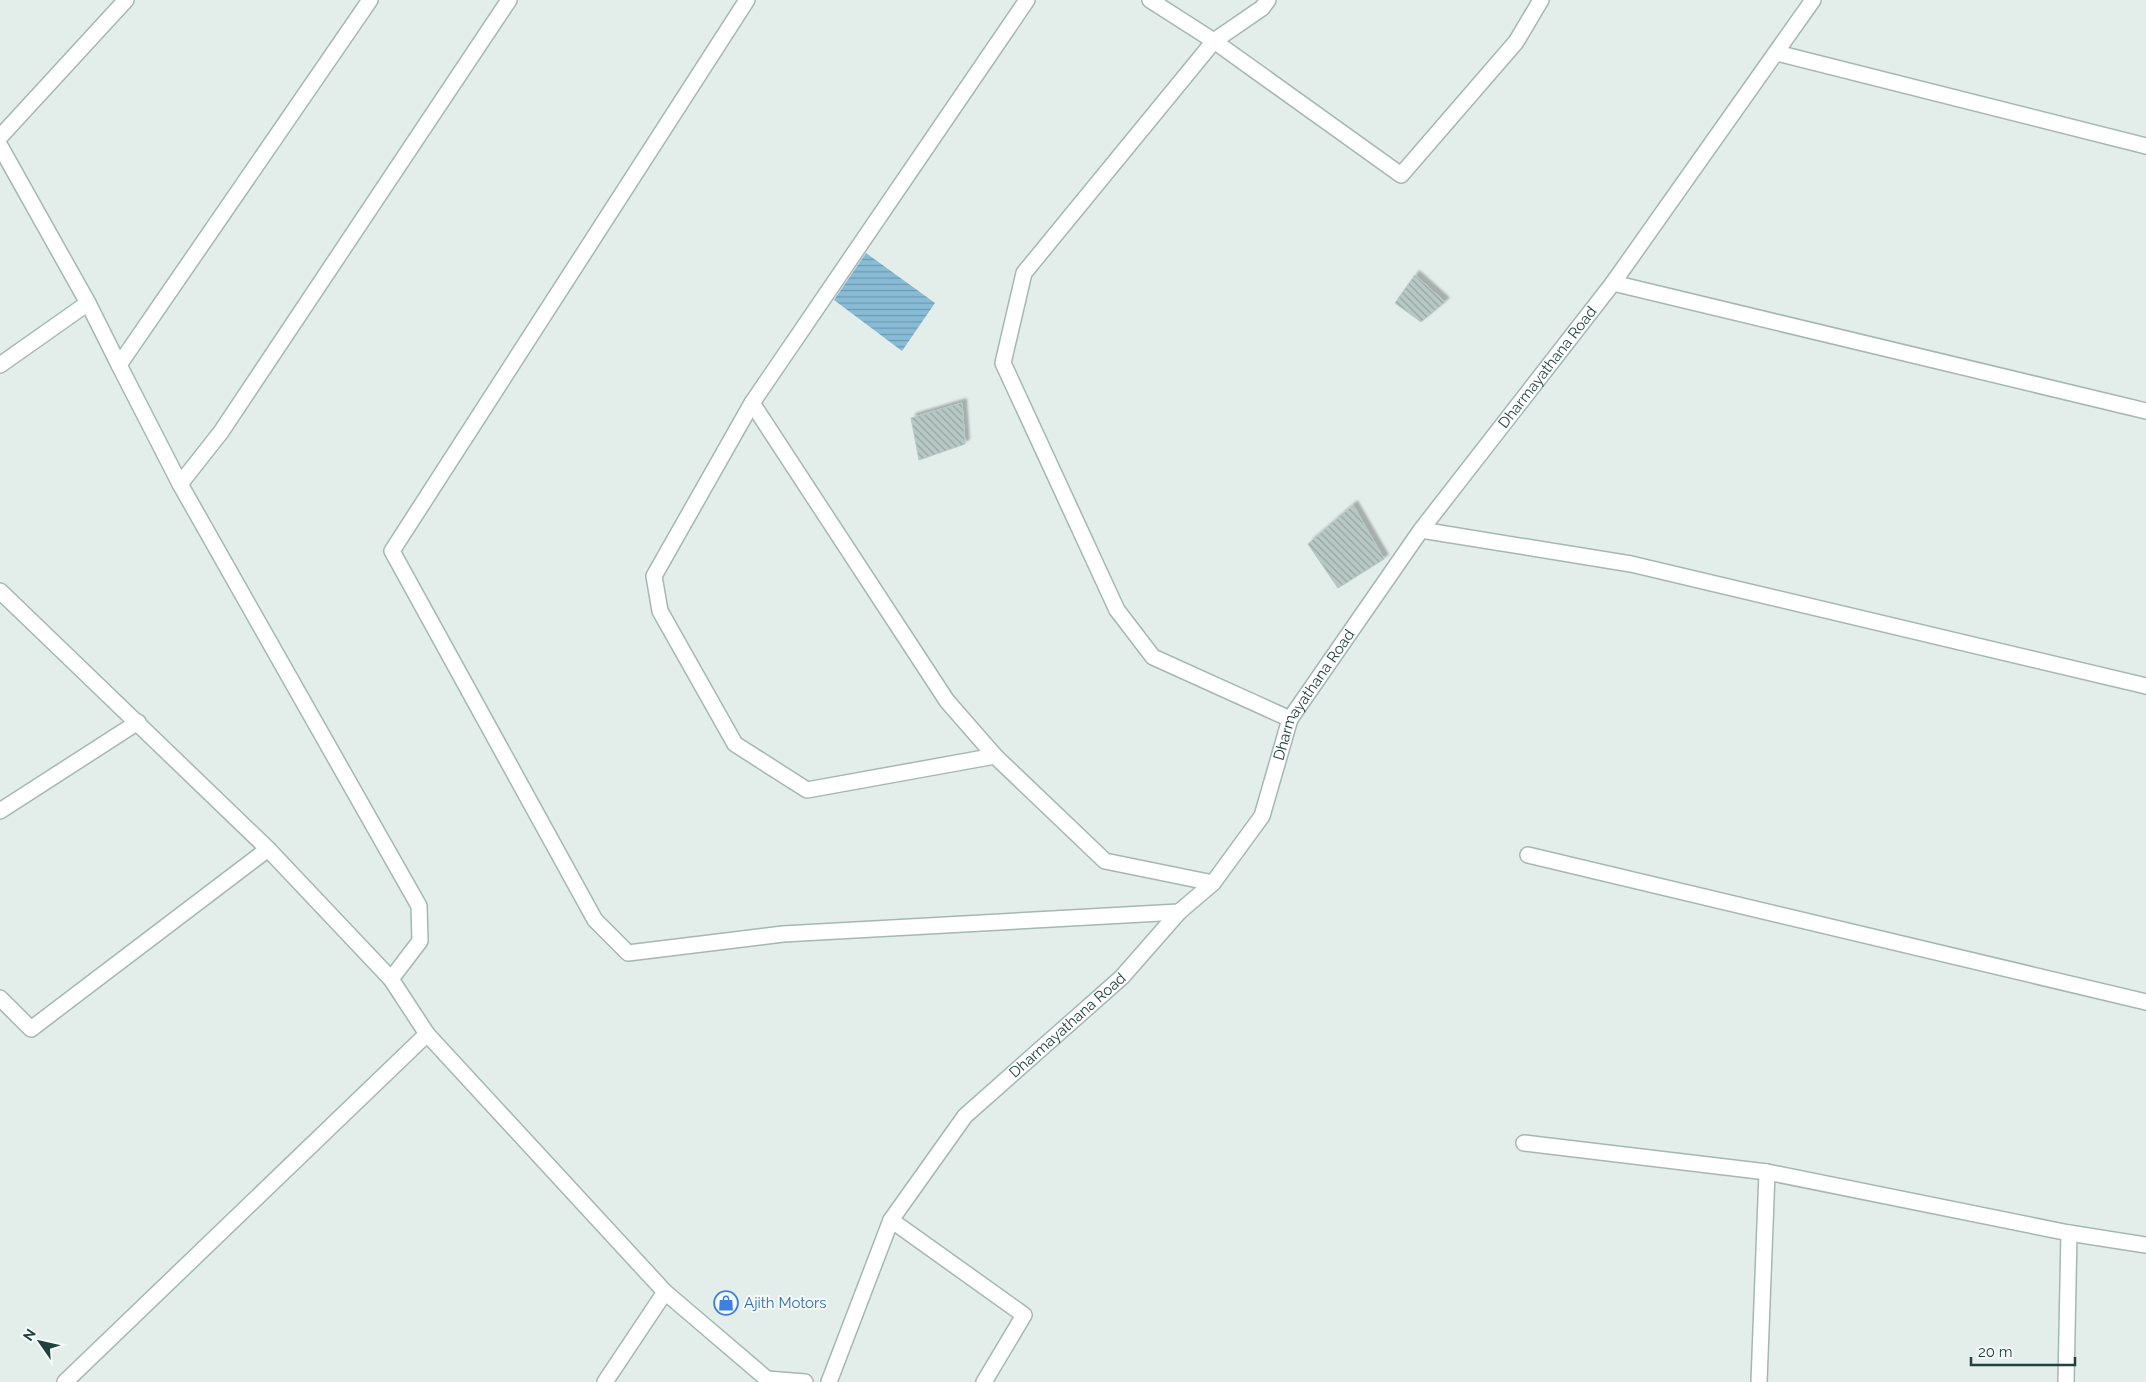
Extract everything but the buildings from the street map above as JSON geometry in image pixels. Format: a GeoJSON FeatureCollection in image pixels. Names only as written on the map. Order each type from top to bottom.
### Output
{"type":"FeatureCollection","features":[{"type":"Feature","properties":{"kind":"street"},"geometry":{"type":"LineString","coordinates":[[0,136],[126,0]]}},
{"type":"Feature","properties":{"kind":"street"},"geometry":{"type":"LineString","coordinates":[[119,365],[370,0]]}},
{"type":"Feature","properties":{"kind":"street"},"geometry":{"type":"LineString","coordinates":[[180,484],[221,432],[509,0]]}},
{"type":"Feature","properties":{"kind":"street"},"geometry":{"type":"LineString","coordinates":[[747,0],[392,551],[595,920],[628,953],[783,934],[1179,912]]}},
{"type":"Feature","properties":{"kind":"street"},"geometry":{"type":"LineString","coordinates":[[995,756],[807,790],[735,744],[660,611],[654,576],[752,403],[1027,0]]}},
{"type":"Feature","properties":{"kind":"street"},"geometry":{"type":"LineString","coordinates":[[1150,0],[1214,41],[1401,175],[1516,42],[1541,0]]}},
{"type":"Feature","properties":{"kind":"street"},"geometry":{"type":"LineString","coordinates":[[1268,0],[1262,8],[1214,41],[1024,273],[1003,362],[1117,610],[1153,657],[1290,719]]}},
{"type":"Feature","properties":{"kind":"street","name":"Dharmayathana Road"},"geometry":{"type":"LineString","coordinates":[[829,1382],[891,1220],[965,1116],[1122,978],[1179,912],[1213,883],[1262,816],[1290,719],[1421,530],[1613,283],[1813,0]]}},
{"type":"Feature","properties":{"kind":"street"},"geometry":{"type":"LineString","coordinates":[[1777,53],[2146,146]]}},
{"type":"Feature","properties":{"kind":"street"},"geometry":{"type":"LineString","coordinates":[[0,146],[88,303],[180,484],[419,906],[420,941],[391,979]]}},
{"type":"Feature","properties":{"kind":"street"},"geometry":{"type":"LineString","coordinates":[[1613,283],[2146,411]]}},
{"type":"Feature","properties":{"kind":"street"},"geometry":{"type":"LineString","coordinates":[[0,365],[88,303]]}},
{"type":"Feature","properties":{"kind":"street"},"geometry":{"type":"LineString","coordinates":[[752,403],[947,702],[995,756],[1105,861],[1213,883]]}},
{"type":"Feature","properties":{"kind":"street"},"geometry":{"type":"LineString","coordinates":[[1421,530],[1631,564],[2146,686]]}},
{"type":"Feature","properties":{"kind":"street"},"geometry":{"type":"LineString","coordinates":[[0,591],[6,604],[138,722],[268,849],[391,979],[427,1034],[665,1292],[767,1379],[806,1382]]}},
{"type":"Feature","properties":{"kind":"street"},"geometry":{"type":"LineString","coordinates":[[0,811],[138,722]]}},
{"type":"Feature","properties":{"kind":"street"},"geometry":{"type":"LineString","coordinates":[[0,998],[31,1029],[268,849]]}},
{"type":"Feature","properties":{"kind":"street"},"geometry":{"type":"LineString","coordinates":[[1528,855],[2146,1002]]}},
{"type":"Feature","properties":{"kind":"street"},"geometry":{"type":"LineString","coordinates":[[65,1382],[427,1034]]}},
{"type":"Feature","properties":{"kind":"street"},"geometry":{"type":"LineString","coordinates":[[1524,1143],[1767,1172],[2069,1233],[2146,1245]]}},
{"type":"Feature","properties":{"kind":"street"},"geometry":{"type":"LineString","coordinates":[[1759,1382],[1767,1172]]}},
{"type":"Feature","properties":{"kind":"street"},"geometry":{"type":"LineString","coordinates":[[891,1220],[1024,1315],[984,1382]]}},
{"type":"Feature","properties":{"kind":"street"},"geometry":{"type":"LineString","coordinates":[[2066,1382],[2069,1233]]}},
{"type":"Feature","properties":{"kind":"street"},"geometry":{"type":"LineString","coordinates":[[605,1382],[665,1292]]}},
{"type":"Feature","properties":{"kind":"water"},"geometry":{"type":"Polygon","coordinates":[[[866,253],[935,303],[902,351],[834,300],[866,253]]]}},
{"type":"Feature","properties":{"kind":"place","name":"Ajith Motors"},"geometry":{"type":"Point","coordinates":[726,1303]}}]}
